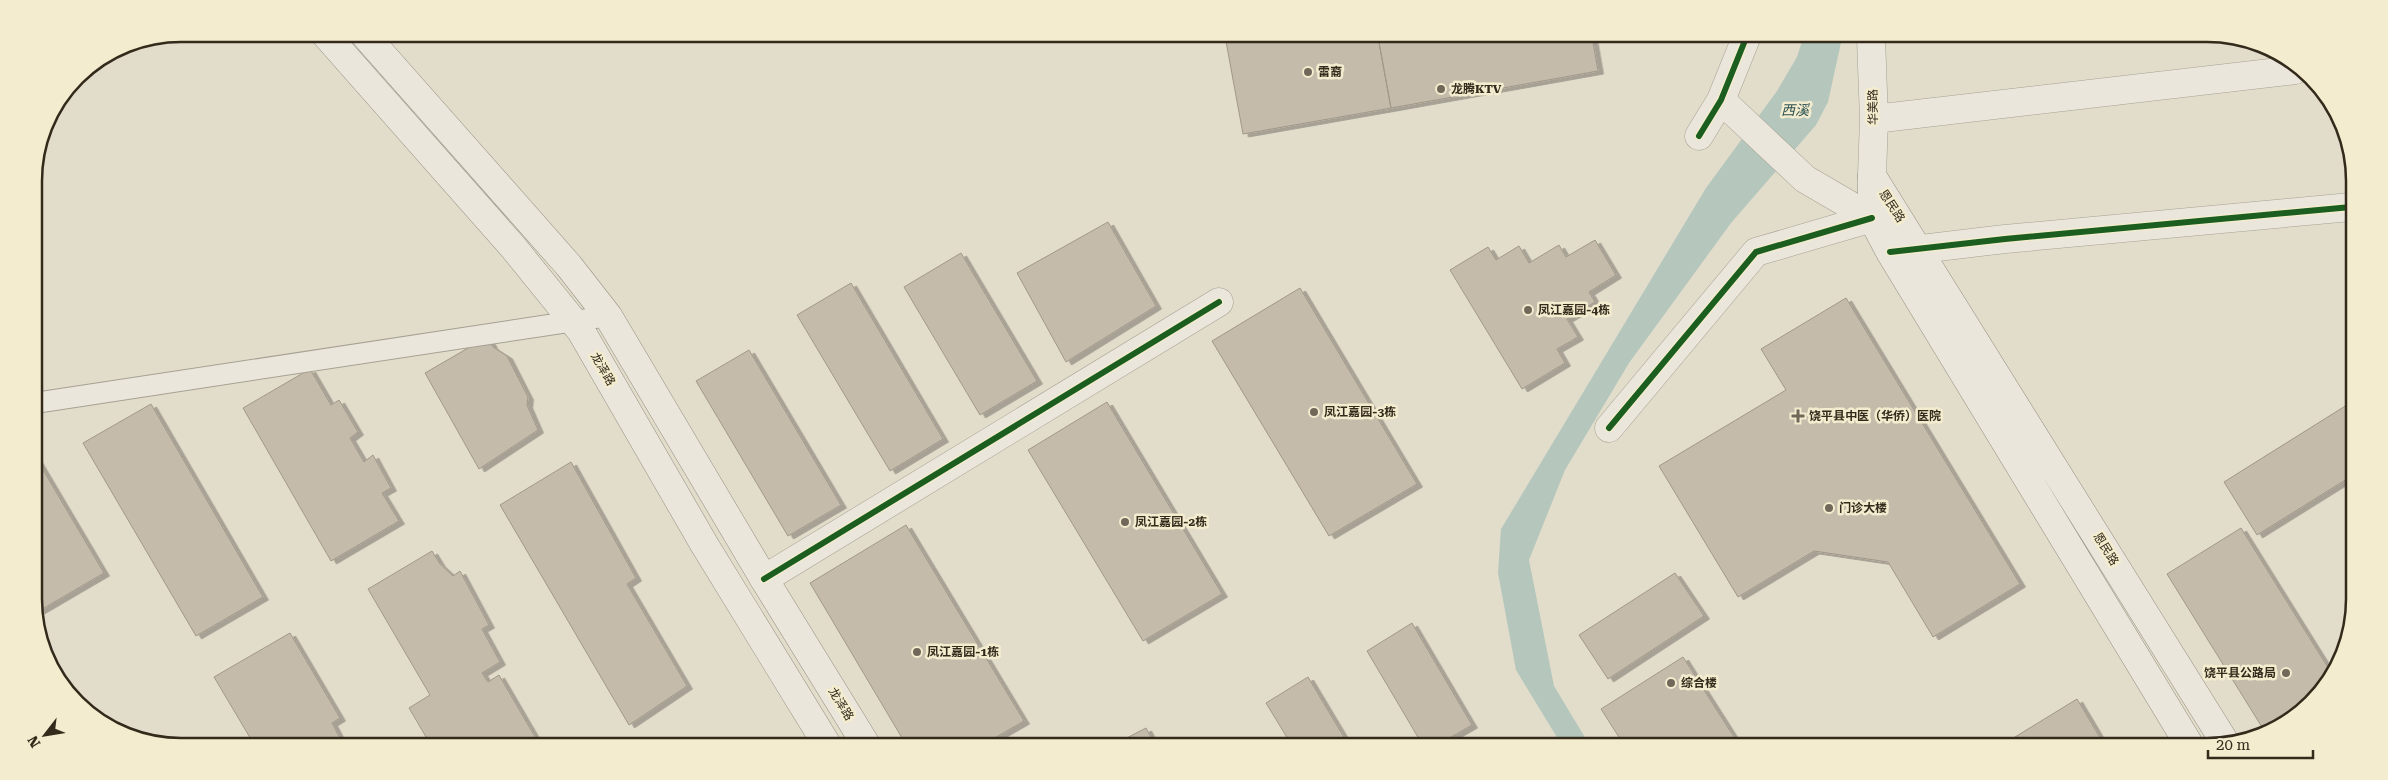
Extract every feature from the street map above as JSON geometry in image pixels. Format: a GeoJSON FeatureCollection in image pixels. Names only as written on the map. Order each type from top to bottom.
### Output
{"type":"FeatureCollection","features":[{"type":"Feature","properties":{"kind":"main road"},"geometry":{"type":"LineString","coordinates":[[1699,136],[1721,100],[1744,42]]}},
{"type":"Feature","properties":{"kind":"main road","name":"华美路"},"geometry":{"type":"LineString","coordinates":[[1871,42],[1874,118],[1872,176]]}},
{"type":"Feature","properties":{"kind":"main road","name":"龙泽路"},"geometry":{"type":"LineString","coordinates":[[332,43],[513,247],[581,331],[704,544],[823,738]]}},
{"type":"Feature","properties":{"kind":"main road","name":"龙泽路"},"geometry":{"type":"LineString","coordinates":[[372,43],[569,266],[608,316],[764,579],[862,738]]}},
{"type":"Feature","properties":{"kind":"main road"},"geometry":{"type":"LineString","coordinates":[[1874,118],[2290,71]]}},
{"type":"Feature","properties":{"kind":"main road"},"geometry":{"type":"LineString","coordinates":[[1721,100],[1805,179],[1872,218]]}},
{"type":"Feature","properties":{"kind":"main road","name":"恩民路"},"geometry":{"type":"LineString","coordinates":[[1872,176],[1872,218],[1890,252],[2185,737]]}},
{"type":"Feature","properties":{"kind":"main road","name":"恩民路"},"geometry":{"type":"LineString","coordinates":[[1872,176],[1920,249],[2221,736]]}},
{"type":"Feature","properties":{"kind":"main road"},"geometry":{"type":"LineString","coordinates":[[1890,252],[2005,239],[2346,208]]}},
{"type":"Feature","properties":{"kind":"main road"},"geometry":{"type":"LineString","coordinates":[[1608,428],[1756,252],[1872,218]]}},
{"type":"Feature","properties":{"kind":"main road"},"geometry":{"type":"LineString","coordinates":[[764,579],[1219,302]]}},
{"type":"Feature","properties":{"kind":"lane"},"geometry":{"type":"LineString","coordinates":[[42,402],[608,316]]}},
{"type":"Feature","properties":{"kind":"water","name":"西溪"},"geometry":{"type":"Polygon","coordinates":[[[1802,42],[1841,42],[1828,102],[1816,125],[1731,223],[1629,363],[1565,470],[1529,560],[1554,686],[1585,737],[1557,737],[1516,670],[1498,573],[1501,529],[1706,188],[1777,91],[1797,57],[1802,42]]]}},
{"type":"Feature","properties":{"kind":"building","name":"雷裔"},"geometry":{"type":"Polygon","coordinates":[[[1226,42],[1379,42],[1391,108],[1243,134],[1226,42]]]}},
{"type":"Feature","properties":{"kind":"building","name":"龙腾KTV"},"geometry":{"type":"Polygon","coordinates":[[[1379,42],[1593,42],[1598,71],[1391,108],[1379,42]]]}},
{"type":"Feature","properties":{"kind":"building"},"geometry":{"type":"Polygon","coordinates":[[[1108,222],[1156,306],[1066,362],[1017,273],[1108,222]]]}},
{"type":"Feature","properties":{"kind":"building","name":"凤江嘉园-4栋"},"geometry":{"type":"Polygon","coordinates":[[[1595,240],[1616,275],[1589,292],[1595,302],[1567,319],[1578,337],[1557,349],[1565,363],[1522,389],[1450,270],[1488,247],[1496,260],[1519,246],[1529,263],[1559,245],[1566,257],[1595,240]]]}},
{"type":"Feature","properties":{"kind":"building"},"geometry":{"type":"Polygon","coordinates":[[[961,253],[1037,381],[980,415],[904,287],[961,253]]]}},
{"type":"Feature","properties":{"kind":"building"},"geometry":{"type":"Polygon","coordinates":[[[851,283],[943,439],[890,471],[797,315],[851,283]]]}},
{"type":"Feature","properties":{"kind":"building","name":"凤江嘉园-3栋"},"geometry":{"type":"Polygon","coordinates":[[[1300,288],[1417,484],[1329,536],[1212,341],[1300,288]]]}},
{"type":"Feature","properties":{"kind":"building","name":"门诊大楼"},"geometry":{"type":"Polygon","coordinates":[[[1846,298],[2020,584],[1933,637],[1888,562],[1814,551],[1738,597],[1659,466],[1786,390],[1761,349],[1846,298]]]}},
{"type":"Feature","properties":{"kind":"building"},"geometry":{"type":"Polygon","coordinates":[[[487,337],[493,347],[507,356],[528,397],[527,405],[538,430],[479,469],[425,373],[487,337]]]}},
{"type":"Feature","properties":{"kind":"building"},"geometry":{"type":"Polygon","coordinates":[[[749,350],[841,505],[788,536],[696,381],[749,350]]]}},
{"type":"Feature","properties":{"kind":"building"},"geometry":{"type":"Polygon","coordinates":[[[310,369],[331,405],[339,400],[358,432],[350,438],[364,462],[373,455],[391,488],[382,493],[399,521],[331,561],[243,408],[310,369]]]}},
{"type":"Feature","properties":{"kind":"building","name":"凤江嘉园-2栋"},"geometry":{"type":"Polygon","coordinates":[[[1107,402],[1222,594],[1143,641],[1028,450],[1107,402]]]}},
{"type":"Feature","properties":{"kind":"building"},"geometry":{"type":"Polygon","coordinates":[[[151,404],[263,597],[196,636],[83,443],[151,404]]]}},
{"type":"Feature","properties":{"kind":"building"},"geometry":{"type":"Polygon","coordinates":[[[2346,406],[2346,479],[2257,535],[2224,482],[2346,406]]]}},
{"type":"Feature","properties":{"kind":"building"},"geometry":{"type":"Polygon","coordinates":[[[571,462],[636,578],[627,584],[687,686],[629,725],[500,505],[571,462]]]}},
{"type":"Feature","properties":{"kind":"building"},"geometry":{"type":"Polygon","coordinates":[[[42,469],[104,573],[43,609],[42,469]]]}},
{"type":"Feature","properties":{"kind":"building","name":"凤江嘉园-1栋"},"geometry":{"type":"Polygon","coordinates":[[[906,525],[1024,721],[995,738],[902,738],[810,583],[906,525]]]}},
{"type":"Feature","properties":{"kind":"building"},"geometry":{"type":"Polygon","coordinates":[[[2241,528],[2327,667],[2322,676],[2305,697],[2291,709],[2261,726],[2167,574],[2241,528]]]}},
{"type":"Feature","properties":{"kind":"building"},"geometry":{"type":"Polygon","coordinates":[[[432,551],[440,564],[453,576],[460,571],[489,625],[482,629],[500,662],[482,673],[488,682],[499,675],[536,738],[427,738],[409,708],[430,695],[368,589],[432,551]]]}},
{"type":"Feature","properties":{"kind":"building"},"geometry":{"type":"Polygon","coordinates":[[[1675,573],[1704,616],[1608,679],[1579,635],[1675,573]]]}},
{"type":"Feature","properties":{"kind":"building"},"geometry":{"type":"Polygon","coordinates":[[[1412,623],[1472,725],[1451,737],[1418,737],[1367,651],[1412,623]]]}},
{"type":"Feature","properties":{"kind":"building"},"geometry":{"type":"Polygon","coordinates":[[[290,633],[340,718],[332,723],[340,738],[250,738],[214,677],[290,633]]]}},
{"type":"Feature","properties":{"kind":"building","name":"综合楼"},"geometry":{"type":"Polygon","coordinates":[[[1683,657],[1734,737],[1619,737],[1601,709],[1683,657]]]}},
{"type":"Feature","properties":{"kind":"building"},"geometry":{"type":"Polygon","coordinates":[[[1308,677],[1344,737],[1287,737],[1266,703],[1308,677]]]}},
{"type":"Feature","properties":{"kind":"building"},"geometry":{"type":"Polygon","coordinates":[[[2077,699],[2100,737],[2015,737],[2077,699]]]}},
{"type":"Feature","properties":{"kind":"building"},"geometry":{"type":"Polygon","coordinates":[[[1146,728],[1151,738],[1128,738],[1146,728]]]}},
{"type":"Feature","properties":{"kind":"cycle path"},"geometry":{"type":"LineString","coordinates":[[1699,136],[1721,100],[1744,42]]}},
{"type":"Feature","properties":{"kind":"cycle path"},"geometry":{"type":"LineString","coordinates":[[1890,252],[2005,239],[2346,207]]}},
{"type":"Feature","properties":{"kind":"cycle path"},"geometry":{"type":"LineString","coordinates":[[1609,428],[1756,252],[1872,218]]}},
{"type":"Feature","properties":{"kind":"cycle path"},"geometry":{"type":"LineString","coordinates":[[764,579],[1219,302]]}},
{"type":"Feature","properties":{"kind":"place","name":"雷裔"},"geometry":{"type":"Point","coordinates":[1308,72]}},
{"type":"Feature","properties":{"kind":"place","name":"龙腾KTV"},"geometry":{"type":"Point","coordinates":[1441,89]}},
{"type":"Feature","properties":{"kind":"place","name":"凤江嘉园-4栋"},"geometry":{"type":"Point","coordinates":[1528,310]}},
{"type":"Feature","properties":{"kind":"place","name":"凤江嘉园-3栋"},"geometry":{"type":"Point","coordinates":[1314,412]}},
{"type":"Feature","properties":{"kind":"place","name":"饶平县中医（华侨）医院"},"geometry":{"type":"Point","coordinates":[1798,416]}},
{"type":"Feature","properties":{"kind":"place","name":"门诊大楼"},"geometry":{"type":"Point","coordinates":[1829,508]}},
{"type":"Feature","properties":{"kind":"place","name":"凤江嘉园-2栋"},"geometry":{"type":"Point","coordinates":[1125,522]}},
{"type":"Feature","properties":{"kind":"place","name":"凤江嘉园-1栋"},"geometry":{"type":"Point","coordinates":[917,652]}},
{"type":"Feature","properties":{"kind":"place","name":"饶平县公路局"},"geometry":{"type":"Point","coordinates":[2286,673]}},
{"type":"Feature","properties":{"kind":"place","name":"综合楼"},"geometry":{"type":"Point","coordinates":[1671,683]}}]}
